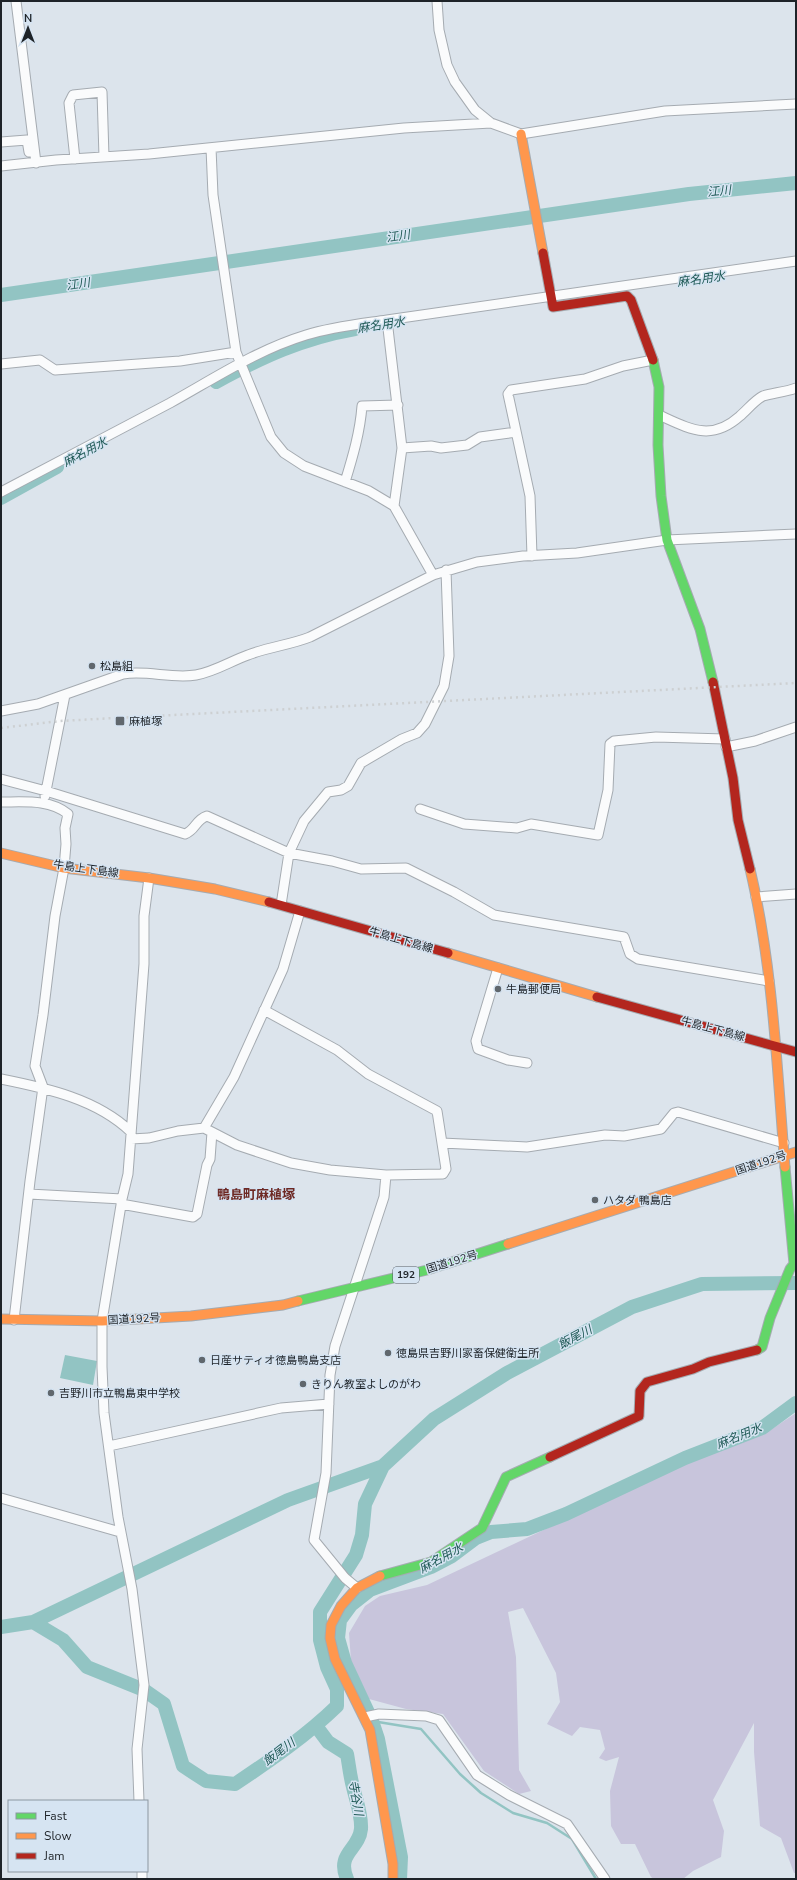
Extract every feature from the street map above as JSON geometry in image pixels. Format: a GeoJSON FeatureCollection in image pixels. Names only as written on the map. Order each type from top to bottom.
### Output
{"type":"FeatureCollection","features":[{"type":"Feature","properties":{"kind":"main road"},"geometry":{"type":"LineString","coordinates":[[393,1879],[393,1864],[370,1730],[369,1716],[350,1690],[335,1659],[330,1638],[331,1625],[340,1606],[357,1588],[377,1577],[431,1562],[482,1528],[506,1477],[639,1416],[640,1391],[647,1382],[693,1369],[709,1362],[755,1351],[762,1347],[771,1314],[793,1266],[784,1143],[776,1078],[775,1046],[769,981],[756,897],[738,820],[733,778],[700,629],[667,540],[661,496],[659,387],[653,360],[631,300],[627,296],[553,307],[521,134]]}},
{"type":"Feature","properties":{"kind":"main road","name":"牛島上下島線"},"geometry":{"type":"LineString","coordinates":[[1,852],[64,868],[149,878],[215,889],[281,904],[300,911],[498,968],[796,1052]]}},
{"type":"Feature","properties":{"kind":"main road","name":"国道192号"},"geometry":{"type":"LineString","coordinates":[[1,1319],[102,1321],[191,1316],[283,1305],[427,1270],[796,1152]]}},
{"type":"Feature","properties":{"kind":"street"},"geometry":{"type":"LineString","coordinates":[[16,1],[33,163]]}},
{"type":"Feature","properties":{"kind":"street"},"geometry":{"type":"LineString","coordinates":[[437,1],[439,30],[447,65],[455,82],[476,110],[491,123],[521,134],[665,111],[796,104]]}},
{"type":"Feature","properties":{"kind":"street"},"geometry":{"type":"LineString","coordinates":[[75,159],[69,103],[73,95],[102,92],[104,157]]}},
{"type":"Feature","properties":{"kind":"street"},"geometry":{"type":"LineString","coordinates":[[1,166],[211,148],[404,128],[491,123]]}},
{"type":"Feature","properties":{"kind":"street"},"geometry":{"type":"LineString","coordinates":[[1,142],[27,140],[33,163]]}},
{"type":"Feature","properties":{"kind":"street"},"geometry":{"type":"LineString","coordinates":[[211,148],[213,195],[236,352],[241,367],[272,437],[284,453],[304,466],[369,491],[394,506],[433,575]]}},
{"type":"Feature","properties":{"kind":"street"},"geometry":{"type":"LineString","coordinates":[[1,492],[171,402],[241,367],[270,348],[306,335],[332,329],[387,323],[552,299],[796,261]]}},
{"type":"Feature","properties":{"kind":"street"},"geometry":{"type":"LineString","coordinates":[[387,323],[402,448],[394,506]]}},
{"type":"Feature","properties":{"kind":"street"},"geometry":{"type":"LineString","coordinates":[[1,364],[40,360],[55,370],[180,361],[236,352]]}},
{"type":"Feature","properties":{"kind":"street"},"geometry":{"type":"LineString","coordinates":[[532,556],[530,496],[508,394],[511,390],[585,379],[623,366],[653,360]]}},
{"type":"Feature","properties":{"kind":"street"},"geometry":{"type":"LineString","coordinates":[[659,415],[684,427],[701,432],[713,432],[733,423],[763,396],[785,393],[796,388]]}},
{"type":"Feature","properties":{"kind":"street"},"geometry":{"type":"LineString","coordinates":[[345,482],[361,424],[362,406],[398,405]]}},
{"type":"Feature","properties":{"kind":"street"},"geometry":{"type":"LineString","coordinates":[[402,448],[431,446],[441,448],[467,445],[480,437],[516,432]]}},
{"type":"Feature","properties":{"kind":"street"},"geometry":{"type":"LineString","coordinates":[[1,711],[38,704],[123,674],[133,672],[176,675],[196,675],[204,673],[250,654],[291,644],[310,637],[433,575],[477,562],[577,553],[667,540],[796,534]]}},
{"type":"Feature","properties":{"kind":"street"},"geometry":{"type":"LineString","coordinates":[[281,904],[290,853],[304,821],[328,792],[341,790],[348,786],[361,763],[402,738],[417,733],[425,724],[444,686],[449,662],[446,570]]}},
{"type":"Feature","properties":{"kind":"street"},"geometry":{"type":"LineString","coordinates":[[44,803],[64,695]]}},
{"type":"Feature","properties":{"kind":"street"},"geometry":{"type":"LineString","coordinates":[[420,809],[464,824],[517,828],[531,824],[598,835],[608,790],[610,744],[614,741],[656,737],[725,743],[755,741],[796,727]]}},
{"type":"Feature","properties":{"kind":"street"},"geometry":{"type":"LineString","coordinates":[[1,779],[46,791],[185,834],[191,832],[199,819],[207,816],[290,853],[332,861],[361,869],[406,868],[454,892],[494,915],[624,937],[630,954],[638,959],[769,981]]}},
{"type":"Feature","properties":{"kind":"street"},"geometry":{"type":"LineString","coordinates":[[1,802],[44,803],[59,807],[68,814],[65,828],[66,844],[64,868],[55,916],[43,1016],[35,1066],[43,1087],[28,1194],[14,1320]]}},
{"type":"Feature","properties":{"kind":"street"},"geometry":{"type":"LineString","coordinates":[[139,1800],[137,1749],[144,1685],[132,1589],[128,1564],[120,1532],[104,1413],[102,1321],[122,1201],[128,1174],[144,964],[144,916],[149,878]]}},
{"type":"Feature","properties":{"kind":"street"},"geometry":{"type":"LineString","coordinates":[[756,897],[796,894]]}},
{"type":"Feature","properties":{"kind":"street"},"geometry":{"type":"LineString","coordinates":[[28,1194],[122,1201],[193,1217],[197,1214],[207,1165],[210,1159],[208,1130],[283,969],[300,911]]}},
{"type":"Feature","properties":{"kind":"street"},"geometry":{"type":"LineString","coordinates":[[498,968],[476,1041],[478,1049],[508,1060],[527,1063]]}},
{"type":"Feature","properties":{"kind":"street"},"geometry":{"type":"LineString","coordinates":[[1,1079],[43,1087],[69,1095],[120,1121],[131,1135],[149,1138],[178,1131],[208,1130],[237,1145],[291,1163],[330,1170],[386,1175],[443,1174],[446,1169],[437,1111],[368,1074],[337,1050],[264,1010]]}},
{"type":"Feature","properties":{"kind":"street"},"geometry":{"type":"LineString","coordinates":[[442,1143],[527,1147],[605,1135],[624,1136],[661,1128],[674,1113],[678,1112],[784,1143]]}},
{"type":"Feature","properties":{"kind":"street"},"geometry":{"type":"LineString","coordinates":[[357,1588],[343,1576],[314,1540],[326,1473],[330,1375],[335,1346],[384,1197],[386,1175]]}},
{"type":"Feature","properties":{"kind":"street"},"geometry":{"type":"LineString","coordinates":[[109,1446],[259,1412],[282,1408],[329,1404]]}},
{"type":"Feature","properties":{"kind":"street"},"geometry":{"type":"LineString","coordinates":[[1,1498],[120,1532]]}},
{"type":"Feature","properties":{"kind":"street"},"geometry":{"type":"LineString","coordinates":[[369,1716],[378,1714],[426,1716],[439,1720],[477,1775],[509,1795],[567,1824],[605,1879]]}},
{"type":"Feature","properties":{"kind":"shaded area"},"geometry":{"type":"Polygon","coordinates":[[[65,1355],[97,1361],[93,1385],[60,1378],[65,1355]]]}},
{"type":"Feature","properties":{"kind":"shaded area"},"geometry":{"type":"Polygon","coordinates":[[[796,1413],[796,1873],[794,1873],[781,1838],[760,1826],[754,1752],[754,1723],[713,1800],[724,1831],[721,1857],[693,1871],[683,1879],[654,1879],[651,1877],[635,1844],[621,1844],[611,1826],[610,1791],[619,1757],[606,1761],[599,1758],[605,1749],[600,1730],[580,1727],[572,1736],[547,1724],[560,1702],[556,1673],[523,1608],[508,1612],[516,1657],[519,1770],[531,1791],[519,1794],[484,1771],[443,1714],[406,1709],[369,1699],[351,1661],[349,1633],[365,1606],[380,1596],[427,1585],[677,1467],[769,1431],[796,1413]]]}},
{"type":"Feature","properties":{"kind":"waterway","name":"江川"},"geometry":{"type":"LineString","coordinates":[[1,295],[689,194],[796,183]]}},
{"type":"Feature","properties":{"kind":"waterway","name":"麻名用水"},"geometry":{"type":"LineString","coordinates":[[216,382],[250,364],[300,343],[355,329]]}},
{"type":"Feature","properties":{"kind":"waterway","name":"麻名用水"},"geometry":{"type":"LineString","coordinates":[[1,498],[57,467]]}},
{"type":"Feature","properties":{"kind":"waterway","name":"飯尾川"},"geometry":{"type":"LineString","coordinates":[[33,1622],[63,1640],[87,1667],[144,1690],[164,1704],[183,1766],[206,1781],[235,1784],[301,1738],[337,1706],[337,1689],[327,1667],[320,1640],[320,1612],[356,1555],[362,1535],[365,1504],[383,1466],[434,1419],[507,1373],[632,1307],[702,1284],[796,1283]]}},
{"type":"Feature","properties":{"kind":"waterway","name":"麻名用水"},"geometry":{"type":"LineString","coordinates":[[400,1879],[401,1857],[378,1739],[372,1721],[345,1663],[338,1638],[340,1620],[351,1605],[370,1590],[431,1567],[452,1556],[476,1538],[491,1532],[527,1529],[566,1514],[685,1458],[762,1428],[796,1403]]}},
{"type":"Feature","properties":{"kind":"waterway","name":"飯尾川"},"geometry":{"type":"LineString","coordinates":[[1,1627],[33,1622],[288,1500],[383,1466]]}},
{"type":"Feature","properties":{"kind":"waterway"},"geometry":{"type":"LineString","coordinates":[[372,1721],[421,1729],[460,1774],[481,1793],[513,1813],[547,1823],[572,1839],[596,1879]]}},
{"type":"Feature","properties":{"kind":"waterway","name":"寺谷川"},"geometry":{"type":"LineString","coordinates":[[316,1726],[328,1742],[347,1754],[352,1783],[360,1813],[361,1829],[359,1836],[344,1863],[344,1870],[347,1879]]}},
{"type":"Feature","properties":{"kind":"railway"},"geometry":{"type":"LineString","coordinates":[[1,728],[60,721],[796,683]]}},
{"type":"Feature","properties":{"kind":"traffic: fast"},"geometry":{"type":"LineString","coordinates":[[653,360],[659,387],[658,445],[661,496],[667,540],[700,629],[713,682]]}},
{"type":"Feature","properties":{"kind":"traffic: fast"},"geometry":{"type":"LineString","coordinates":[[757,1350],[762,1347],[770,1318],[790,1269],[794,1264],[785,1167]]}},
{"type":"Feature","properties":{"kind":"traffic: fast"},"geometry":{"type":"LineString","coordinates":[[298,1301],[427,1270],[508,1244]]}},
{"type":"Feature","properties":{"kind":"traffic: fast"},"geometry":{"type":"LineString","coordinates":[[380,1576],[431,1562],[482,1528],[506,1477],[550,1457]]}},
{"type":"Feature","properties":{"kind":"traffic: slow"},"geometry":{"type":"LineString","coordinates":[[521,134],[543,253]]}},
{"type":"Feature","properties":{"kind":"traffic: slow"},"geometry":{"type":"LineString","coordinates":[[1,853],[64,868],[149,878],[215,889],[269,902]]}},
{"type":"Feature","properties":{"kind":"traffic: slow"},"geometry":{"type":"LineString","coordinates":[[750,869],[758,906],[769,980],[785,1167]]}},
{"type":"Feature","properties":{"kind":"traffic: slow"},"geometry":{"type":"LineString","coordinates":[[448,953],[597,997]]}},
{"type":"Feature","properties":{"kind":"traffic: slow"},"geometry":{"type":"LineString","coordinates":[[508,1244],[796,1152]]}},
{"type":"Feature","properties":{"kind":"traffic: slow"},"geometry":{"type":"LineString","coordinates":[[1,1319],[102,1321],[191,1316],[283,1305],[298,1301]]}},
{"type":"Feature","properties":{"kind":"traffic: slow"},"geometry":{"type":"LineString","coordinates":[[380,1576],[357,1588],[341,1606],[331,1625],[330,1638],[335,1659],[370,1730],[393,1864],[393,1879]]}},
{"type":"Feature","properties":{"kind":"traffic: jam"},"geometry":{"type":"LineString","coordinates":[[543,253],[553,307],[627,296],[631,300],[653,360]]}},
{"type":"Feature","properties":{"kind":"traffic: jam"},"geometry":{"type":"LineString","coordinates":[[713,682],[733,778],[738,820],[750,869]]}},
{"type":"Feature","properties":{"kind":"traffic: jam"},"geometry":{"type":"LineString","coordinates":[[269,902],[448,953]]}},
{"type":"Feature","properties":{"kind":"traffic: jam"},"geometry":{"type":"LineString","coordinates":[[597,997],[796,1052]]}},
{"type":"Feature","properties":{"kind":"traffic: jam"},"geometry":{"type":"LineString","coordinates":[[550,1457],[639,1416],[640,1391],[647,1382],[693,1369],[709,1362],[757,1350]]}},
{"type":"Feature","properties":{"kind":"place","name":"松島組"},"geometry":{"type":"Point","coordinates":[92,666]}},
{"type":"Feature","properties":{"kind":"place","name":"麻植塚"},"geometry":{"type":"Point","coordinates":[120,721]}},
{"type":"Feature","properties":{"kind":"place","name":"牛島郵便局"},"geometry":{"type":"Point","coordinates":[498,989]}},
{"type":"Feature","properties":{"kind":"place","name":"ハタダ 鴨島店"},"geometry":{"type":"Point","coordinates":[595,1200]}},
{"type":"Feature","properties":{"kind":"place","name":"徳島県吉野川家畜保健衛生所"},"geometry":{"type":"Point","coordinates":[388,1353]}},
{"type":"Feature","properties":{"kind":"place","name":"日産サティオ徳島鴨島支店"},"geometry":{"type":"Point","coordinates":[202,1360]}},
{"type":"Feature","properties":{"kind":"place","name":"きりん教室よしのがわ"},"geometry":{"type":"Point","coordinates":[303,1384]}},
{"type":"Feature","properties":{"kind":"place","name":"吉野川市立鴨島東中学校"},"geometry":{"type":"Point","coordinates":[51,1393]}},
{"type":"Feature","properties":{"kind":"district","name":"鴨島町麻植塚"},"geometry":{"type":"Point","coordinates":[256,1195]}}]}
